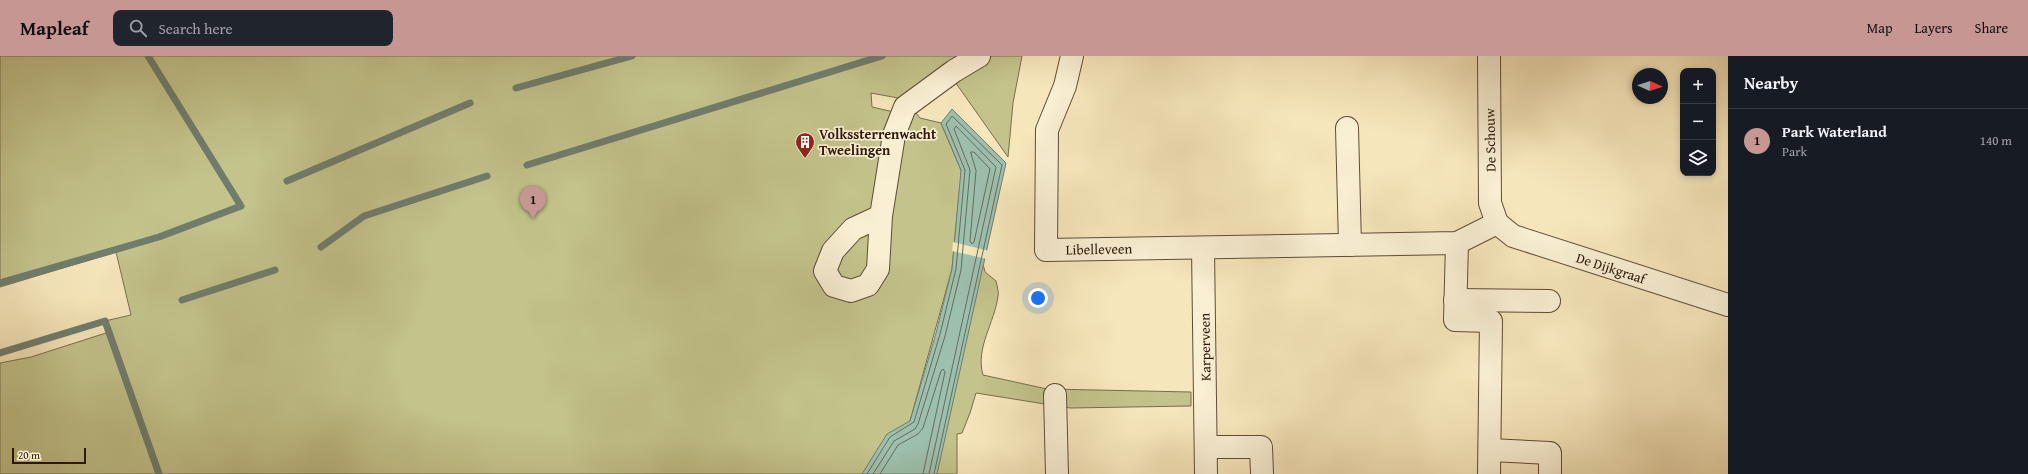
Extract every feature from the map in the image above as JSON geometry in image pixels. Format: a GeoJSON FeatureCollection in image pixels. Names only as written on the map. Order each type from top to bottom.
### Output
{"type":"FeatureCollection","features":[{"type":"Feature","properties":{"kind":"street"},"geometry":{"type":"LineString","coordinates":[[881,216],[894,135],[905,107],[954,71],[979,56]]}},
{"type":"Feature","properties":{"kind":"street","name":"Libelleveen"},"geometry":{"type":"LineString","coordinates":[[1072,56],[1065,86],[1047,130],[1046,250],[1457,243],[1497,223]]}},
{"type":"Feature","properties":{"kind":"street","name":"De Schouw"},"geometry":{"type":"LineString","coordinates":[[1489,56],[1490,203],[1497,223]]}},
{"type":"Feature","properties":{"kind":"street"},"geometry":{"type":"LineString","coordinates":[[1347,128],[1350,245]]}},
{"type":"Feature","properties":{"kind":"street","name":"De Dijkgraaf"},"geometry":{"type":"LineString","coordinates":[[1497,223],[1513,236],[1728,305]]}},
{"type":"Feature","properties":{"kind":"street"},"geometry":{"type":"LineString","coordinates":[[1457,243],[1455,320],[1491,321],[1489,474]]}},
{"type":"Feature","properties":{"kind":"street","name":"Karperveen"},"geometry":{"type":"LineString","coordinates":[[1203,248],[1206,474]]}},
{"type":"Feature","properties":{"kind":"street"},"geometry":{"type":"LineString","coordinates":[[1455,300],[1549,301]]}},
{"type":"Feature","properties":{"kind":"street"},"geometry":{"type":"LineString","coordinates":[[1055,395],[1057,474]]}},
{"type":"Feature","properties":{"kind":"street"},"geometry":{"type":"LineString","coordinates":[[1206,447],[1262,447],[1262,474]]}},
{"type":"Feature","properties":{"kind":"street"},"geometry":{"type":"LineString","coordinates":[[1490,450],[1550,453],[1550,474]]}},
{"type":"Feature","properties":{"kind":"green space"},"geometry":{"type":"Polygon","coordinates":[[[0,56],[962,56],[898,98],[871,93],[872,107],[907,115],[913,109],[920,118],[941,123],[963,175],[959,194],[952,269],[910,421],[878,448],[875,474],[0,474],[0,363],[31,357],[109,332],[105,321],[131,315],[116,252],[0,287],[0,56]]]}},
{"type":"Feature","properties":{"kind":"green space"},"geometry":{"type":"Polygon","coordinates":[[[992,56],[1022,56],[1013,103],[1008,157],[953,79],[992,56]]]}},
{"type":"Feature","properties":{"kind":"green space"},"geometry":{"type":"Polygon","coordinates":[[[983,264],[985,272],[996,281],[998,293],[996,306],[983,345],[981,365],[983,375],[1047,389],[1191,392],[1191,406],[1070,408],[976,393],[962,433],[957,434],[957,474],[934,474],[983,264]]]}},
{"type":"Feature","properties":{"kind":"water"},"geometry":{"type":"Polygon","coordinates":[[[952,109],[1006,163],[937,474],[862,474],[887,434],[910,421],[936,333],[952,269],[961,170],[941,123],[952,109]]]}},
{"type":"Feature","properties":{"kind":"pier"},"geometry":{"type":"Polygon","coordinates":[[[953,242],[989,251],[987,259],[952,251],[953,242]]]}},
{"type":"Feature","properties":{"kind":"waterway"},"geometry":{"type":"LineString","coordinates":[[0,283],[159,237],[241,206],[148,56]]}},
{"type":"Feature","properties":{"kind":"waterway"},"geometry":{"type":"LineString","coordinates":[[516,88],[632,56]]}},
{"type":"Feature","properties":{"kind":"waterway"},"geometry":{"type":"LineString","coordinates":[[527,165],[882,56]]}},
{"type":"Feature","properties":{"kind":"waterway"},"geometry":{"type":"LineString","coordinates":[[287,181],[470,103]]}},
{"type":"Feature","properties":{"kind":"waterway"},"geometry":{"type":"LineString","coordinates":[[321,247],[364,216],[487,176]]}},
{"type":"Feature","properties":{"kind":"waterway"},"geometry":{"type":"LineString","coordinates":[[182,300],[275,270]]}},
{"type":"Feature","properties":{"kind":"waterway"},"geometry":{"type":"LineString","coordinates":[[0,353],[105,321],[159,474]]}},
{"type":"Feature","properties":{"kind":"place","name":"Volkssterrenwacht Tweelingen"},"geometry":{"type":"Point","coordinates":[805,159]}},
{"type":"Feature","properties":{"kind":"place","name":"Park Waterland"},"geometry":{"type":"Point","coordinates":[533,219]}}]}
